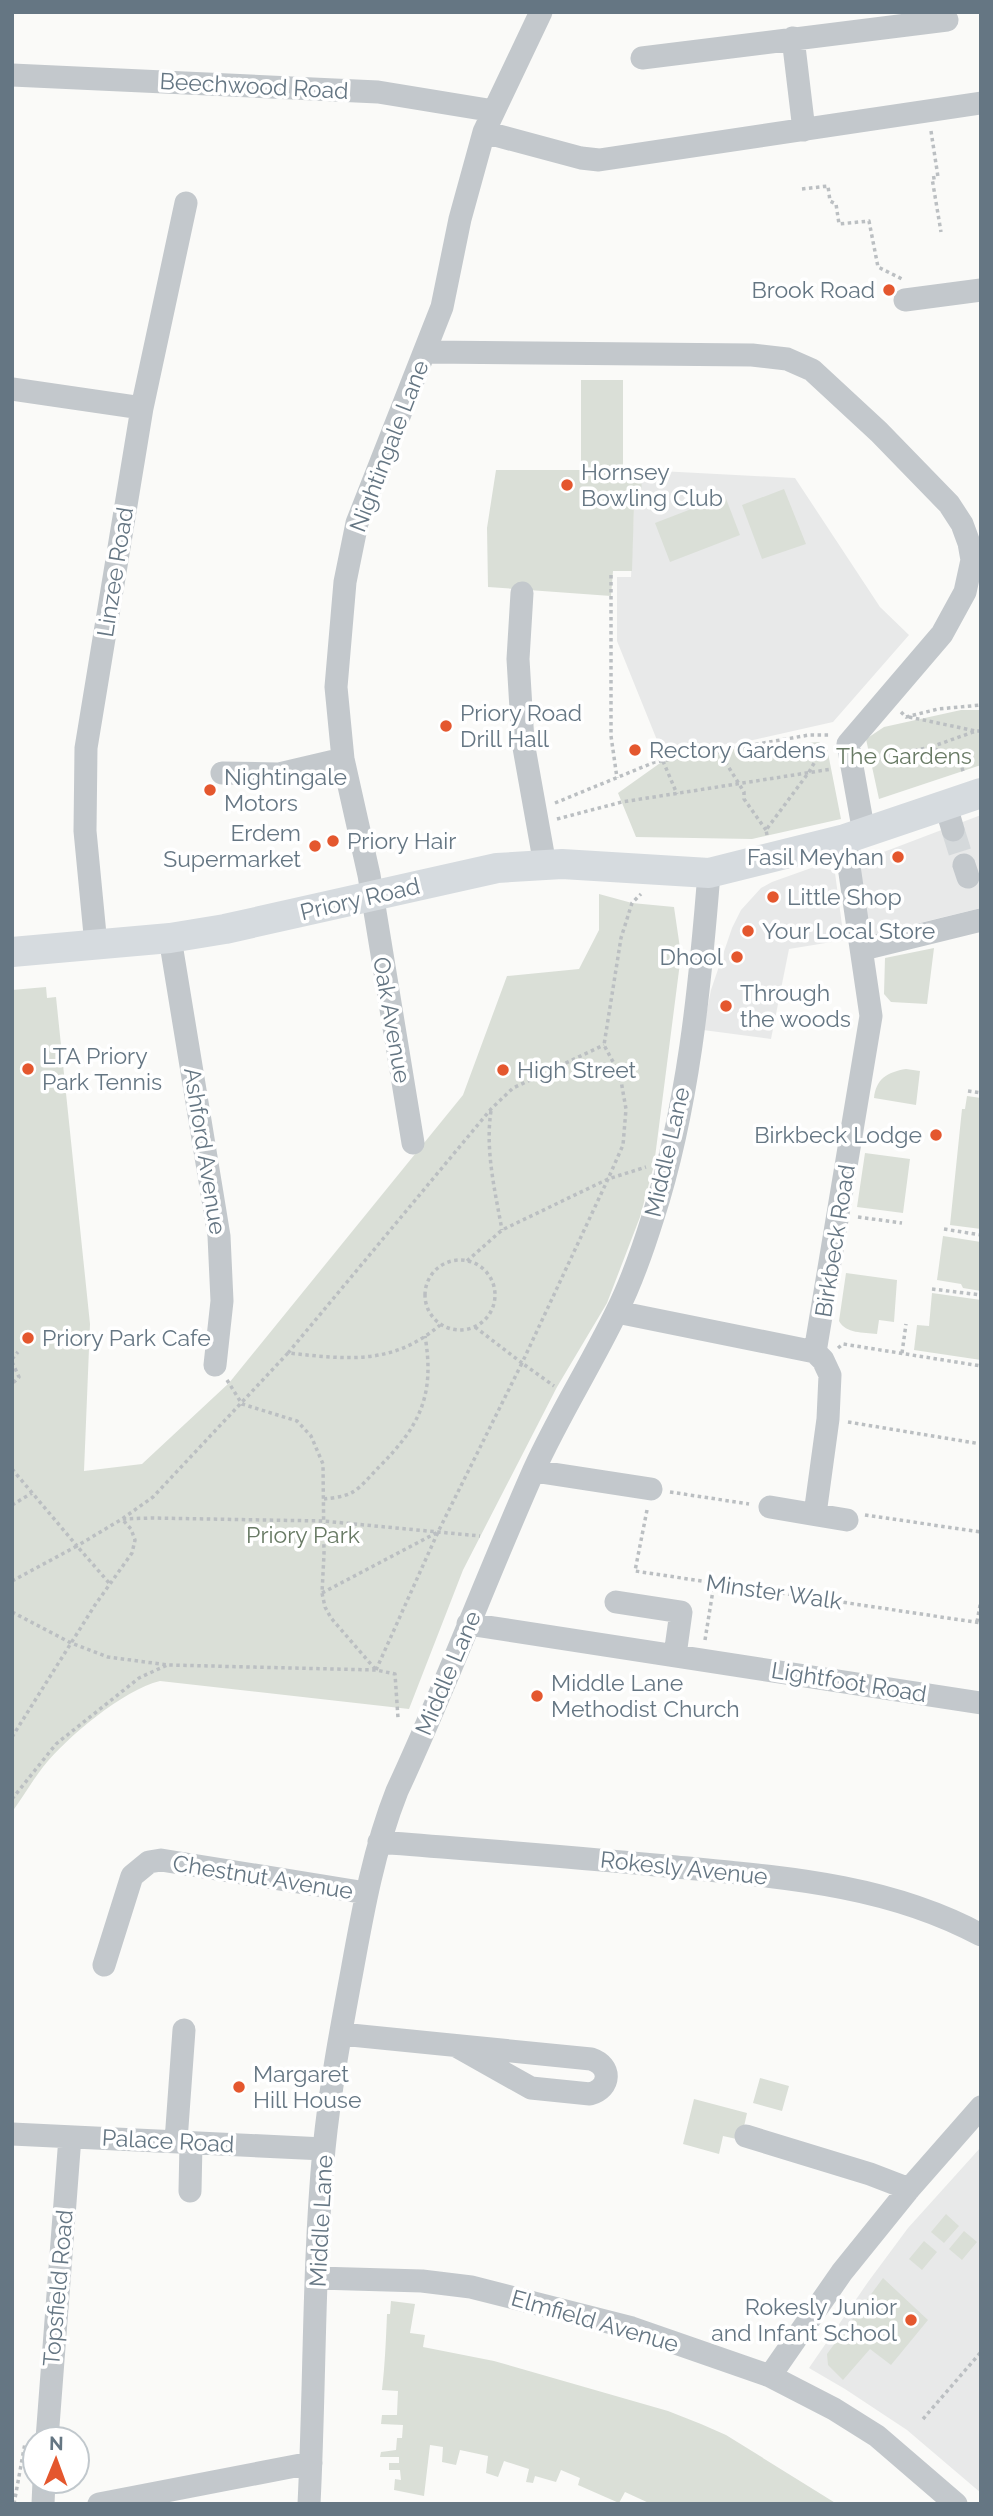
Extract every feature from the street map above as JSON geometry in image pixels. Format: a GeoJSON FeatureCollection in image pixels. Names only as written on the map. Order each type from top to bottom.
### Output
{"type":"FeatureCollection","features":[{"type":"Feature","properties":{"kind":"main road"},"geometry":{"type":"LineString","coordinates":[[709,873],[854,836],[949,818],[972,785]]}},
{"type":"Feature","properties":{"kind":"main road","name":"Priory Road"},"geometry":{"type":"LineString","coordinates":[[12,952],[170,938],[261,922],[497,868],[562,864],[709,873]]}},
{"type":"Feature","properties":{"kind":"street","name":"Nightingale Lane"},"geometry":{"type":"LineString","coordinates":[[372,897],[343,759],[336,687],[349,558],[357,523],[442,307],[460,219],[484,132],[541,12]]}},
{"type":"Feature","properties":{"kind":"street"},"geometry":{"type":"LineString","coordinates":[[642,58],[947,20]]}},
{"type":"Feature","properties":{"kind":"street"},"geometry":{"type":"LineString","coordinates":[[793,38],[804,130]]}},
{"type":"Feature","properties":{"kind":"street","name":"Beechwood Road"},"geometry":{"type":"LineString","coordinates":[[12,75],[379,92],[494,111]]}},
{"type":"Feature","properties":{"kind":"street"},"geometry":{"type":"LineString","coordinates":[[484,132],[581,158],[600,160],[981,103]]}},
{"type":"Feature","properties":{"kind":"street","name":"Linzee Road"},"geometry":{"type":"LineString","coordinates":[[96,945],[85,831],[86,748],[142,408],[186,203]]}},
{"type":"Feature","properties":{"kind":"street"},"geometry":{"type":"LineString","coordinates":[[905,300],[981,289]]}},
{"type":"Feature","properties":{"kind":"street"},"geometry":{"type":"LineString","coordinates":[[426,352],[752,355],[787,359],[812,370],[879,432],[949,504],[962,524],[972,559],[965,592],[942,634],[887,695],[851,748],[854,836]]}},
{"type":"Feature","properties":{"kind":"street"},"geometry":{"type":"LineString","coordinates":[[12,389],[142,408]]}},
{"type":"Feature","properties":{"kind":"street"},"geometry":{"type":"LineString","coordinates":[[522,593],[518,659],[523,742],[544,865]]}},
{"type":"Feature","properties":{"kind":"street"},"geometry":{"type":"LineString","coordinates":[[222,773],[279,774],[343,759]]}},
{"type":"Feature","properties":{"kind":"street","name":"Birkbeck Road"},"geometry":{"type":"LineString","coordinates":[[815,1514],[828,1419],[830,1376],[819,1356],[871,1016],[854,836]]}},
{"type":"Feature","properties":{"kind":"street","name":"Middle Lane"},"geometry":{"type":"LineString","coordinates":[[313,2503],[311,2463],[324,2149],[366,1894],[379,1842],[392,1805],[468,1624],[562,1410],[617,1312],[653,1217],[668,1164],[692,1026],[709,873]]}},
{"type":"Feature","properties":{"kind":"street","name":"Oak Avenue"},"geometry":{"type":"LineString","coordinates":[[372,897],[413,1143]]}},
{"type":"Feature","properties":{"kind":"street"},"geometry":{"type":"LineString","coordinates":[[863,949],[981,920]]}},
{"type":"Feature","properties":{"kind":"street","name":"Ashford Avenue"},"geometry":{"type":"LineString","coordinates":[[170,938],[219,1236],[222,1301],[215,1365]]}},
{"type":"Feature","properties":{"kind":"street"},"geometry":{"type":"LineString","coordinates":[[617,1312],[819,1356]]}},
{"type":"Feature","properties":{"kind":"street"},"geometry":{"type":"LineString","coordinates":[[534,1471],[650,1497]]}},
{"type":"Feature","properties":{"kind":"street"},"geometry":{"type":"LineString","coordinates":[[770,1507],[847,1520]]}},
{"type":"Feature","properties":{"kind":"street","name":"Minster Walk"},"geometry":{"type":"LineString","coordinates":[[616,1602],[681,1612],[675,1655]]}},
{"type":"Feature","properties":{"kind":"street","name":"Lightfoot Road"},"geometry":{"type":"LineString","coordinates":[[468,1624],[981,1703]]}},
{"type":"Feature","properties":{"kind":"street","name":"Rokesly Avenue"},"geometry":{"type":"LineString","coordinates":[[379,1842],[573,1857],[797,1879],[882,1896],[925,1909],[981,1935]]}},
{"type":"Feature","properties":{"kind":"street","name":"Chestnut Avenue"},"geometry":{"type":"LineString","coordinates":[[104,1965],[132,1876],[149,1862],[161,1860],[366,1894]]}},
{"type":"Feature","properties":{"kind":"street"},"geometry":{"type":"LineString","coordinates":[[184,2030],[184,2142],[190,2191]]}},
{"type":"Feature","properties":{"kind":"street"},"geometry":{"type":"LineString","coordinates":[[341,2034],[458,2048],[591,2059],[602,2064],[606,2070],[604,2085],[598,2092],[590,2094],[531,2088],[458,2048]]}},
{"type":"Feature","properties":{"kind":"street"},"geometry":{"type":"LineString","coordinates":[[770,2376],[842,2273],[909,2189],[981,2107]]}},
{"type":"Feature","properties":{"kind":"street","name":"Palace Road"},"geometry":{"type":"LineString","coordinates":[[12,2134],[324,2149]]}},
{"type":"Feature","properties":{"kind":"street"},"geometry":{"type":"LineString","coordinates":[[746,2136],[870,2174],[909,2189]]}},
{"type":"Feature","properties":{"kind":"street","name":"Topsfield Road"},"geometry":{"type":"LineString","coordinates":[[48,2425],[70,2137]]}},
{"type":"Feature","properties":{"kind":"street","name":"Elmfield Avenue"},"geometry":{"type":"LineString","coordinates":[[317,2278],[422,2281],[471,2287],[632,2328],[770,2376],[834,2409],[877,2436],[956,2504]]}},
{"type":"Feature","properties":{"kind":"street"},"geometry":{"type":"LineString","coordinates":[[99,2504],[311,2463]]}},
{"type":"Feature","properties":{"kind":"path"},"geometry":{"type":"LineString","coordinates":[[928,111],[938,177],[932,177],[941,232]]}},
{"type":"Feature","properties":{"kind":"path"},"geometry":{"type":"LineString","coordinates":[[802,189],[828,186],[830,201],[836,204],[839,224],[869,221],[878,267],[934,296]]}},
{"type":"Feature","properties":{"kind":"path"},"geometry":{"type":"LineString","coordinates":[[611,575],[611,736],[617,778]]}},
{"type":"Feature","properties":{"kind":"path"},"geometry":{"type":"LineString","coordinates":[[887,695],[906,716],[978,731]]}},
{"type":"Feature","properties":{"kind":"path"},"geometry":{"type":"LineString","coordinates":[[906,716],[938,709],[981,705]]}},
{"type":"Feature","properties":{"kind":"path"},"geometry":{"type":"LineString","coordinates":[[766,830],[809,772],[824,746],[893,754],[931,747],[978,731]]}},
{"type":"Feature","properties":{"kind":"path"},"geometry":{"type":"LineString","coordinates":[[536,818],[617,778],[663,761],[809,735],[851,748]]}},
{"type":"Feature","properties":{"kind":"path"},"geometry":{"type":"LineString","coordinates":[[931,747],[960,762],[972,785]]}},
{"type":"Feature","properties":{"kind":"path"},"geometry":{"type":"LineString","coordinates":[[536,818],[809,772],[851,748]]}},
{"type":"Feature","properties":{"kind":"path"},"geometry":{"type":"LineString","coordinates":[[718,750],[752,812],[766,830],[767,842]]}},
{"type":"Feature","properties":{"kind":"path"},"geometry":{"type":"LineString","coordinates":[[663,761],[677,794]]}},
{"type":"Feature","properties":{"kind":"path"},"geometry":{"type":"LineString","coordinates":[[376,1670],[438,1532],[522,1363],[623,1145],[626,1109],[620,1075],[604,1045],[621,939],[632,903],[663,871]]}},
{"type":"Feature","properties":{"kind":"path"},"geometry":{"type":"LineString","coordinates":[[12,1581],[77,1546],[153,1497],[288,1353],[491,1109],[513,1088],[604,1045]]}},
{"type":"Feature","properties":{"kind":"path"},"geometry":{"type":"LineString","coordinates":[[968,1091],[981,1093]]}},
{"type":"Feature","properties":{"kind":"path"},"geometry":{"type":"LineString","coordinates":[[491,1109],[488,1127],[502,1230]]}},
{"type":"Feature","properties":{"kind":"path"},"geometry":{"type":"LineString","coordinates":[[467,1261],[502,1230],[608,1179],[654,1165],[668,1164]]}},
{"type":"Feature","properties":{"kind":"path"},"geometry":{"type":"LineString","coordinates":[[874,1219],[902,1223]]}},
{"type":"Feature","properties":{"kind":"path"},"geometry":{"type":"LineString","coordinates":[[944,1229],[981,1235]]}},
{"type":"Feature","properties":{"kind":"path"},"geometry":{"type":"LineString","coordinates":[[455,1260],[477,1265],[486,1272],[495,1291],[491,1312],[475,1327],[461,1331],[440,1325],[431,1317],[424,1294],[433,1272],[443,1264],[455,1260]]}},
{"type":"Feature","properties":{"kind":"path"},"geometry":{"type":"LineString","coordinates":[[932,1289],[981,1295]]}},
{"type":"Feature","properties":{"kind":"path"},"geometry":{"type":"LineString","coordinates":[[902,1353],[906,1324]]}},
{"type":"Feature","properties":{"kind":"path"},"geometry":{"type":"LineString","coordinates":[[288,1353],[362,1359],[401,1350],[440,1325]]}},
{"type":"Feature","properties":{"kind":"path"},"geometry":{"type":"LineString","coordinates":[[475,1327],[557,1387]]}},
{"type":"Feature","properties":{"kind":"path"},"geometry":{"type":"LineString","coordinates":[[324,1499],[352,1493],[398,1448],[416,1423],[427,1389],[429,1359],[425,1336]]}},
{"type":"Feature","properties":{"kind":"path"},"geometry":{"type":"LineString","coordinates":[[819,1356],[843,1343],[981,1366]]}},
{"type":"Feature","properties":{"kind":"path"},"geometry":{"type":"LineString","coordinates":[[12,1384],[19,1377],[12,1361],[18,1352]]}},
{"type":"Feature","properties":{"kind":"path"},"geometry":{"type":"LineString","coordinates":[[215,1365],[242,1404],[298,1421],[312,1436],[323,1464],[322,1592],[325,1607],[331,1618],[376,1670]]}},
{"type":"Feature","properties":{"kind":"path"},"geometry":{"type":"LineString","coordinates":[[828,1419],[981,1444]]}},
{"type":"Feature","properties":{"kind":"path"},"geometry":{"type":"LineString","coordinates":[[12,1469],[110,1584]]}},
{"type":"Feature","properties":{"kind":"path"},"geometry":{"type":"LineString","coordinates":[[12,1505],[32,1493]]}},
{"type":"Feature","properties":{"kind":"path"},"geometry":{"type":"LineString","coordinates":[[650,1497],[770,1507]]}},
{"type":"Feature","properties":{"kind":"path","name":"Minster Walk"},"geometry":{"type":"LineString","coordinates":[[650,1497],[635,1571],[979,1622]]}},
{"type":"Feature","properties":{"kind":"path"},"geometry":{"type":"LineString","coordinates":[[847,1520],[866,1515],[981,1532]]}},
{"type":"Feature","properties":{"kind":"path"},"geometry":{"type":"LineString","coordinates":[[122,1519],[323,1521],[480,1536]]}},
{"type":"Feature","properties":{"kind":"path"},"geometry":{"type":"LineString","coordinates":[[12,1737],[132,1553],[135,1540],[131,1529],[122,1519]]}},
{"type":"Feature","properties":{"kind":"path"},"geometry":{"type":"LineString","coordinates":[[322,1592],[438,1532]]}},
{"type":"Feature","properties":{"kind":"path"},"geometry":{"type":"LineString","coordinates":[[702,1659],[714,1584]]}},
{"type":"Feature","properties":{"kind":"path"},"geometry":{"type":"LineString","coordinates":[[979,1622],[981,1600]]}},
{"type":"Feature","properties":{"kind":"path"},"geometry":{"type":"LineString","coordinates":[[12,1612],[71,1643],[108,1657],[168,1665],[376,1670],[396,1674],[398,1718]]}},
{"type":"Feature","properties":{"kind":"path"},"geometry":{"type":"LineString","coordinates":[[12,1799],[56,1744],[139,1678],[168,1665]]}},
{"type":"Feature","properties":{"kind":"path"},"geometry":{"type":"LineString","coordinates":[[923,2419],[981,2352]]}},
{"type":"Feature","properties":{"kind":"path"},"geometry":{"type":"LineString","coordinates":[[14,2504],[21,2462]]}},
{"type":"Feature","properties":{"kind":"shaded area"},"geometry":{"type":"Polygon","coordinates":[[[641,470],[795,478],[880,607],[909,635],[833,722],[740,743],[661,750],[617,641],[617,577],[631,577],[634,506],[640,500],[641,470]]]}},
{"type":"Feature","properties":{"kind":"shaded area"},"geometry":{"type":"Polygon","coordinates":[[[981,815],[981,908],[866,936],[860,861],[981,815]]]}},
{"type":"Feature","properties":{"kind":"shaded area"},"geometry":{"type":"Polygon","coordinates":[[[814,867],[835,873],[844,940],[789,949],[771,1039],[703,1030],[711,990],[732,928],[741,910],[761,888],[814,867]]]}},
{"type":"Feature","properties":{"kind":"shaded area","name":"Rokesly Junior and Infant School"},"geometry":{"type":"Polygon","coordinates":[[[981,2147],[981,2493],[907,2430],[809,2368],[908,2228],[981,2147]]]}},
{"type":"Feature","properties":{"kind":"green space","name":"Hornsey Bowling Club"},"geometry":{"type":"Polygon","coordinates":[[[581,380],[623,380],[623,470],[641,470],[642,480],[634,507],[632,571],[613,571],[611,596],[488,587],[487,528],[496,470],[581,470],[581,380]]]}},
{"type":"Feature","properties":{"kind":"green space"},"geometry":{"type":"Polygon","coordinates":[[[784,489],[806,544],[762,559],[742,505],[784,489]]]}},
{"type":"Feature","properties":{"kind":"green space"},"geometry":{"type":"Polygon","coordinates":[[[725,496],[740,535],[670,562],[655,523],[725,496]]]}},
{"type":"Feature","properties":{"kind":"green space","name":"The Gardens"},"geometry":{"type":"Polygon","coordinates":[[[961,710],[981,710],[981,765],[879,799],[866,739],[884,727],[961,710]]]}},
{"type":"Feature","properties":{"kind":"green space"},"geometry":{"type":"Polygon","coordinates":[[[819,742],[827,748],[841,819],[752,839],[636,837],[618,793],[663,761],[718,750],[819,742]]]}},
{"type":"Feature","properties":{"kind":"green space","name":"Priory Park"},"geometry":{"type":"Polygon","coordinates":[[[599,894],[632,903],[674,907],[681,955],[654,1165],[640,1217],[607,1303],[557,1387],[463,1570],[409,1709],[160,1681],[145,1686],[113,1704],[66,1742],[43,1767],[12,1812],[12,990],[46,987],[47,998],[56,997],[90,1324],[84,1471],[142,1464],[229,1383],[463,1095],[507,976],[579,969],[599,930],[599,894]]]}},
{"type":"Feature","properties":{"kind":"green space"},"geometry":{"type":"Polygon","coordinates":[[[934,948],[927,1004],[891,1002],[884,994],[885,958],[934,948]]]}},
{"type":"Feature","properties":{"kind":"green space"},"geometry":{"type":"Polygon","coordinates":[[[906,1069],[920,1071],[916,1105],[874,1098],[880,1081],[893,1072],[906,1069]]]}},
{"type":"Feature","properties":{"kind":"green space"},"geometry":{"type":"Polygon","coordinates":[[[967,1096],[981,1098],[981,1229],[950,1225],[962,1109],[965,1109],[967,1096]]]}},
{"type":"Feature","properties":{"kind":"green space"},"geometry":{"type":"Polygon","coordinates":[[[865,1153],[910,1159],[903,1213],[857,1207],[865,1153]]]}},
{"type":"Feature","properties":{"kind":"green space"},"geometry":{"type":"Polygon","coordinates":[[[943,1236],[981,1242],[981,1291],[937,1280],[943,1236]]]}},
{"type":"Feature","properties":{"kind":"green space"},"geometry":{"type":"Polygon","coordinates":[[[846,1273],[897,1280],[894,1322],[879,1320],[877,1334],[855,1332],[842,1325],[839,1321],[846,1273]]]}},
{"type":"Feature","properties":{"kind":"green space"},"geometry":{"type":"Polygon","coordinates":[[[932,1293],[981,1300],[981,1360],[914,1350],[917,1325],[929,1326],[932,1293]]]}},
{"type":"Feature","properties":{"kind":"green space"},"geometry":{"type":"Polygon","coordinates":[[[760,2078],[789,2086],[782,2111],[753,2103],[760,2078]]]}},
{"type":"Feature","properties":{"kind":"green space"},"geometry":{"type":"Polygon","coordinates":[[[694,2099],[747,2113],[741,2140],[723,2136],[719,2154],[683,2144],[694,2099]]]}},
{"type":"Feature","properties":{"kind":"green space"},"geometry":{"type":"Polygon","coordinates":[[[946,2214],[959,2226],[944,2243],[931,2232],[946,2214]]]}},
{"type":"Feature","properties":{"kind":"green space"},"geometry":{"type":"Polygon","coordinates":[[[964,2231],[977,2242],[962,2260],[949,2249],[964,2231]]]}},
{"type":"Feature","properties":{"kind":"green space"},"geometry":{"type":"Polygon","coordinates":[[[924,2241],[937,2252],[922,2270],[909,2259],[924,2241]]]}},
{"type":"Feature","properties":{"kind":"green space"},"geometry":{"type":"Polygon","coordinates":[[[883,2278],[928,2320],[891,2365],[870,2349],[843,2380],[828,2365],[827,2354],[883,2278]]]}},
{"type":"Feature","properties":{"kind":"green space"},"geometry":{"type":"Polygon","coordinates":[[[391,2301],[415,2304],[410,2333],[425,2335],[423,2347],[494,2361],[668,2411],[726,2435],[837,2504],[651,2504],[625,2492],[619,2503],[578,2485],[580,2478],[561,2470],[556,2482],[535,2476],[533,2483],[526,2482],[529,2469],[504,2461],[498,2477],[486,2473],[488,2456],[460,2450],[456,2465],[442,2462],[443,2447],[430,2445],[424,2496],[394,2490],[395,2479],[401,2480],[400,2470],[389,2470],[389,2463],[399,2463],[399,2457],[380,2457],[381,2452],[396,2450],[397,2438],[402,2438],[403,2425],[381,2424],[382,2415],[397,2415],[398,2391],[382,2390],[387,2314],[390,2314],[391,2301]]]}},
{"type":"Feature","properties":{"kind":"tunnel"},"geometry":{"type":"LineString","coordinates":[[953,830],[964,865]]}},
{"type":"Feature","properties":{"kind":"place","name":"Brook Road"},"geometry":{"type":"Point","coordinates":[889,290]}},
{"type":"Feature","properties":{"kind":"place","name":"Hornsey Bowling Club"},"geometry":{"type":"Point","coordinates":[567,485]}},
{"type":"Feature","properties":{"kind":"place","name":"Priory Road Drill Hall"},"geometry":{"type":"Point","coordinates":[446,726]}},
{"type":"Feature","properties":{"kind":"place","name":"Rectory Gardens"},"geometry":{"type":"Point","coordinates":[635,750]}},
{"type":"Feature","properties":{"kind":"place","name":"Nightingale Motors"},"geometry":{"type":"Point","coordinates":[210,790]}},
{"type":"Feature","properties":{"kind":"place","name":"Priory Hair"},"geometry":{"type":"Point","coordinates":[333,841]}},
{"type":"Feature","properties":{"kind":"place","name":"Erdem Supermarket"},"geometry":{"type":"Point","coordinates":[315,846]}},
{"type":"Feature","properties":{"kind":"place","name":"Fasil Meyhan"},"geometry":{"type":"Point","coordinates":[898,857]}},
{"type":"Feature","properties":{"kind":"place","name":"Little Shop"},"geometry":{"type":"Point","coordinates":[773,897]}},
{"type":"Feature","properties":{"kind":"place","name":"Your Local Store"},"geometry":{"type":"Point","coordinates":[748,931]}},
{"type":"Feature","properties":{"kind":"place","name":"Dhool"},"geometry":{"type":"Point","coordinates":[737,957]}},
{"type":"Feature","properties":{"kind":"place","name":"Through the woods"},"geometry":{"type":"Point","coordinates":[726,1006]}},
{"type":"Feature","properties":{"kind":"place","name":"LTA Priory Park Tennis"},"geometry":{"type":"Point","coordinates":[28,1069]}},
{"type":"Feature","properties":{"kind":"place","name":"High Street"},"geometry":{"type":"Point","coordinates":[503,1070]}},
{"type":"Feature","properties":{"kind":"place","name":"Birkbeck Lodge"},"geometry":{"type":"Point","coordinates":[936,1135]}},
{"type":"Feature","properties":{"kind":"place","name":"Priory Park Cafe"},"geometry":{"type":"Point","coordinates":[28,1338]}},
{"type":"Feature","properties":{"kind":"place","name":"Middle Lane Methodist Church"},"geometry":{"type":"Point","coordinates":[537,1696]}},
{"type":"Feature","properties":{"kind":"place","name":"Margaret Hill House"},"geometry":{"type":"Point","coordinates":[239,2087]}},
{"type":"Feature","properties":{"kind":"place","name":"Rokesly Junior and Infant School"},"geometry":{"type":"Point","coordinates":[911,2320]}}]}
